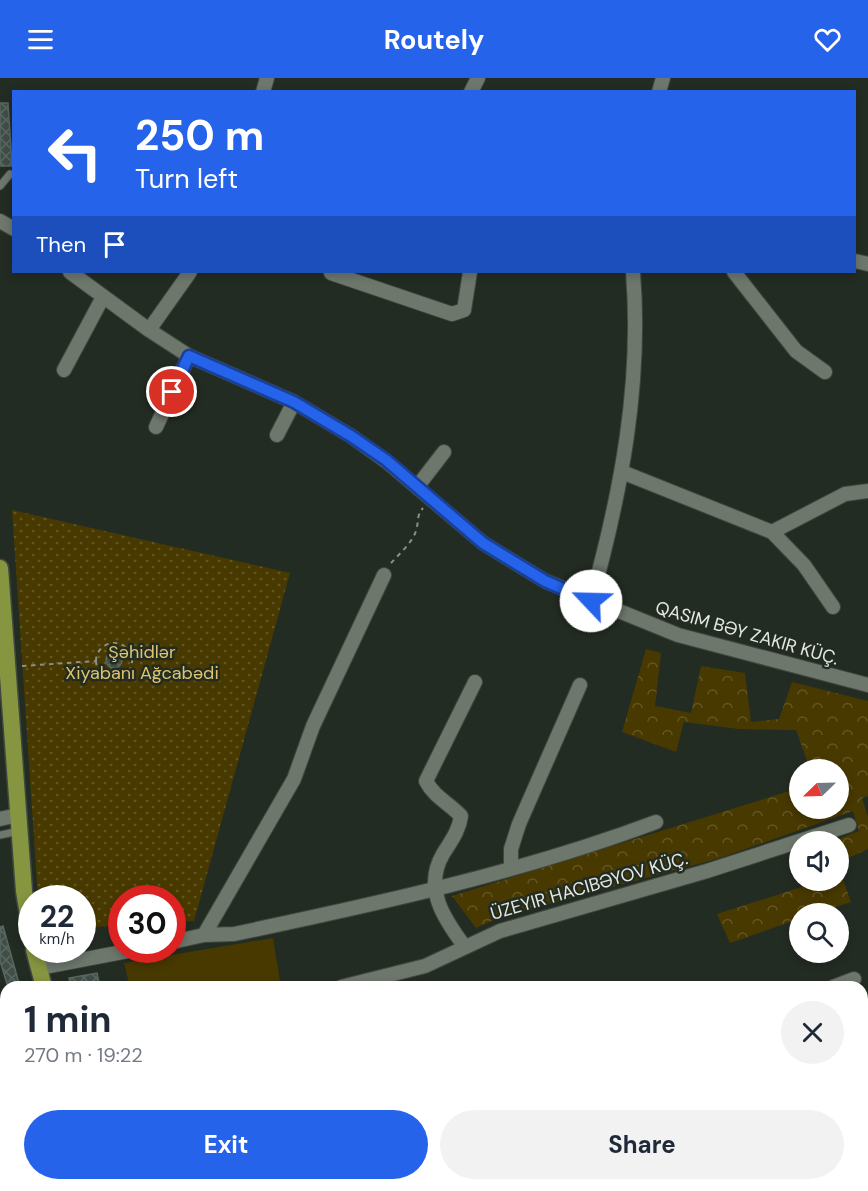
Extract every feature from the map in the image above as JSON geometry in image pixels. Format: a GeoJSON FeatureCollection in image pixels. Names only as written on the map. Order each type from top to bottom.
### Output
{"type":"FeatureCollection","features":[{"type":"Feature","properties":{"kind":"main road"},"geometry":{"type":"LineString","coordinates":[[0,568],[4,667],[24,885]]}},
{"type":"Feature","properties":{"kind":"main road"},"geometry":{"type":"LineString","coordinates":[[38,963],[42,981]]}},
{"type":"Feature","properties":{"kind":"street"},"geometry":{"type":"LineString","coordinates":[[71,273],[149,330],[189,356],[294,402],[351,436],[417,487],[483,543],[545,581],[678,635],[868,685]]}},
{"type":"Feature","properties":{"kind":"street"},"geometry":{"type":"LineString","coordinates":[[149,330],[189,273]]}},
{"type":"Feature","properties":{"kind":"street"},"geometry":{"type":"LineString","coordinates":[[331,273],[452,314],[464,310],[470,273]]}},
{"type":"Feature","properties":{"kind":"street"},"geometry":{"type":"LineString","coordinates":[[591,601],[609,537],[622,472],[636,354],[633,273]]}},
{"type":"Feature","properties":{"kind":"street"},"geometry":{"type":"LineString","coordinates":[[735,273],[796,351],[825,372]]}},
{"type":"Feature","properties":{"kind":"street"},"geometry":{"type":"LineString","coordinates":[[64,370],[103,297]]}},
{"type":"Feature","properties":{"kind":"street"},"geometry":{"type":"LineString","coordinates":[[156,428],[189,356]]}},
{"type":"Feature","properties":{"kind":"street"},"geometry":{"type":"LineString","coordinates":[[277,435],[294,402]]}},
{"type":"Feature","properties":{"kind":"street"},"geometry":{"type":"LineString","coordinates":[[417,487],[444,452]]}},
{"type":"Feature","properties":{"kind":"street"},"geometry":{"type":"LineString","coordinates":[[622,472],[772,532],[804,566],[833,607]]}},
{"type":"Feature","properties":{"kind":"street"},"geometry":{"type":"LineString","coordinates":[[772,532],[845,494],[868,491]]}},
{"type":"Feature","properties":{"kind":"street"},"geometry":{"type":"LineString","coordinates":[[204,936],[294,779],[313,726],[384,575]]}},
{"type":"Feature","properties":{"kind":"street"},"geometry":{"type":"LineString","coordinates":[[465,947],[447,924],[434,889],[434,875],[441,857],[460,827],[461,816],[451,805],[432,793],[426,781],[475,682]]}},
{"type":"Feature","properties":{"kind":"street"},"geometry":{"type":"LineString","coordinates":[[511,868],[511,849],[519,824],[580,685]]}},
{"type":"Feature","properties":{"kind":"street"},"geometry":{"type":"LineString","coordinates":[[0,819],[19,823]]}},
{"type":"Feature","properties":{"kind":"street"},"geometry":{"type":"LineString","coordinates":[[186,939],[234,934],[434,889],[583,849],[656,822]]}},
{"type":"Feature","properties":{"kind":"street"},"geometry":{"type":"LineString","coordinates":[[366,981],[425,966],[500,931],[707,871],[849,825]]}},
{"type":"Feature","properties":{"kind":"street"},"geometry":{"type":"LineString","coordinates":[[39,968],[108,955]]}},
{"type":"Feature","properties":{"kind":"street"},"geometry":{"type":"LineString","coordinates":[[849,981],[854,979]]}},
{"type":"Feature","properties":{"kind":"lane"},"geometry":{"type":"LineString","coordinates":[[0,186],[10,174]]}},
{"type":"Feature","properties":{"kind":"lane"},"geometry":{"type":"LineString","coordinates":[[0,835],[19,823]]}},
{"type":"Feature","properties":{"kind":"path"},"geometry":{"type":"LineString","coordinates":[[384,575],[413,537],[417,530],[418,513],[430,498]]}},
{"type":"Feature","properties":{"kind":"path"},"geometry":{"type":"LineString","coordinates":[[113,642],[128,648],[133,663],[124,676],[114,679],[99,672],[96,661],[99,651],[113,642]]}},
{"type":"Feature","properties":{"kind":"path"},"geometry":{"type":"LineString","coordinates":[[4,667],[96,661]]}},
{"type":"Feature","properties":{"kind":"green space","name":"Şəhidlər Xiyabanı Ağcabədi"},"geometry":{"type":"Polygon","coordinates":[[[12,510],[290,573],[194,921],[186,921],[186,885],[108,885],[108,926],[96,927],[96,885],[37,885],[12,510]]]}},
{"type":"Feature","properties":{"kind":"green space"},"geometry":{"type":"Polygon","coordinates":[[[646,649],[661,653],[655,706],[691,713],[701,666],[745,673],[751,722],[779,719],[792,682],[868,701],[868,796],[862,798],[868,817],[868,849],[849,858],[849,835],[859,831],[853,811],[849,812],[849,759],[806,759],[796,730],[739,729],[684,722],[676,752],[622,732],[646,649]]]}},
{"type":"Feature","properties":{"kind":"green space"},"geometry":{"type":"Polygon","coordinates":[[[789,791],[789,819],[830,819],[796,831],[789,831],[789,834],[720,858],[498,918],[476,928],[452,896],[789,791]]]}},
{"type":"Feature","properties":{"kind":"green space"},"geometry":{"type":"Polygon","coordinates":[[[789,891],[847,891],[851,902],[789,903],[789,922],[730,943],[717,914],[789,891]]]}},
{"type":"Feature","properties":{"kind":"green space"},"geometry":{"type":"Polygon","coordinates":[[[273,938],[280,981],[128,981],[124,963],[186,963],[186,953],[273,938]]]}},
{"type":"Feature","properties":{"kind":"building"},"geometry":{"type":"Polygon","coordinates":[[[0,103],[8,103],[12,166],[0,166],[0,103]]]}},
{"type":"Feature","properties":{"kind":"building"},"geometry":{"type":"Polygon","coordinates":[[[114,652],[120,654],[122,660],[120,666],[114,668],[108,666],[106,660],[108,654],[114,652]]]}},
{"type":"Feature","properties":{"kind":"building"},"geometry":{"type":"Polygon","coordinates":[[[3,926],[18,981],[6,981],[0,961],[0,927],[3,926]]]}},
{"type":"Feature","properties":{"kind":"building"},"geometry":{"type":"Polygon","coordinates":[[[97,973],[99,981],[70,981],[69,978],[97,973]]]}},
{"type":"Feature","properties":{"kind":"route"},"geometry":{"type":"LineString","coordinates":[[172,392],[189,356],[229,376],[267,389],[294,402],[386,460],[483,543],[545,581],[591,601]]}}]}
